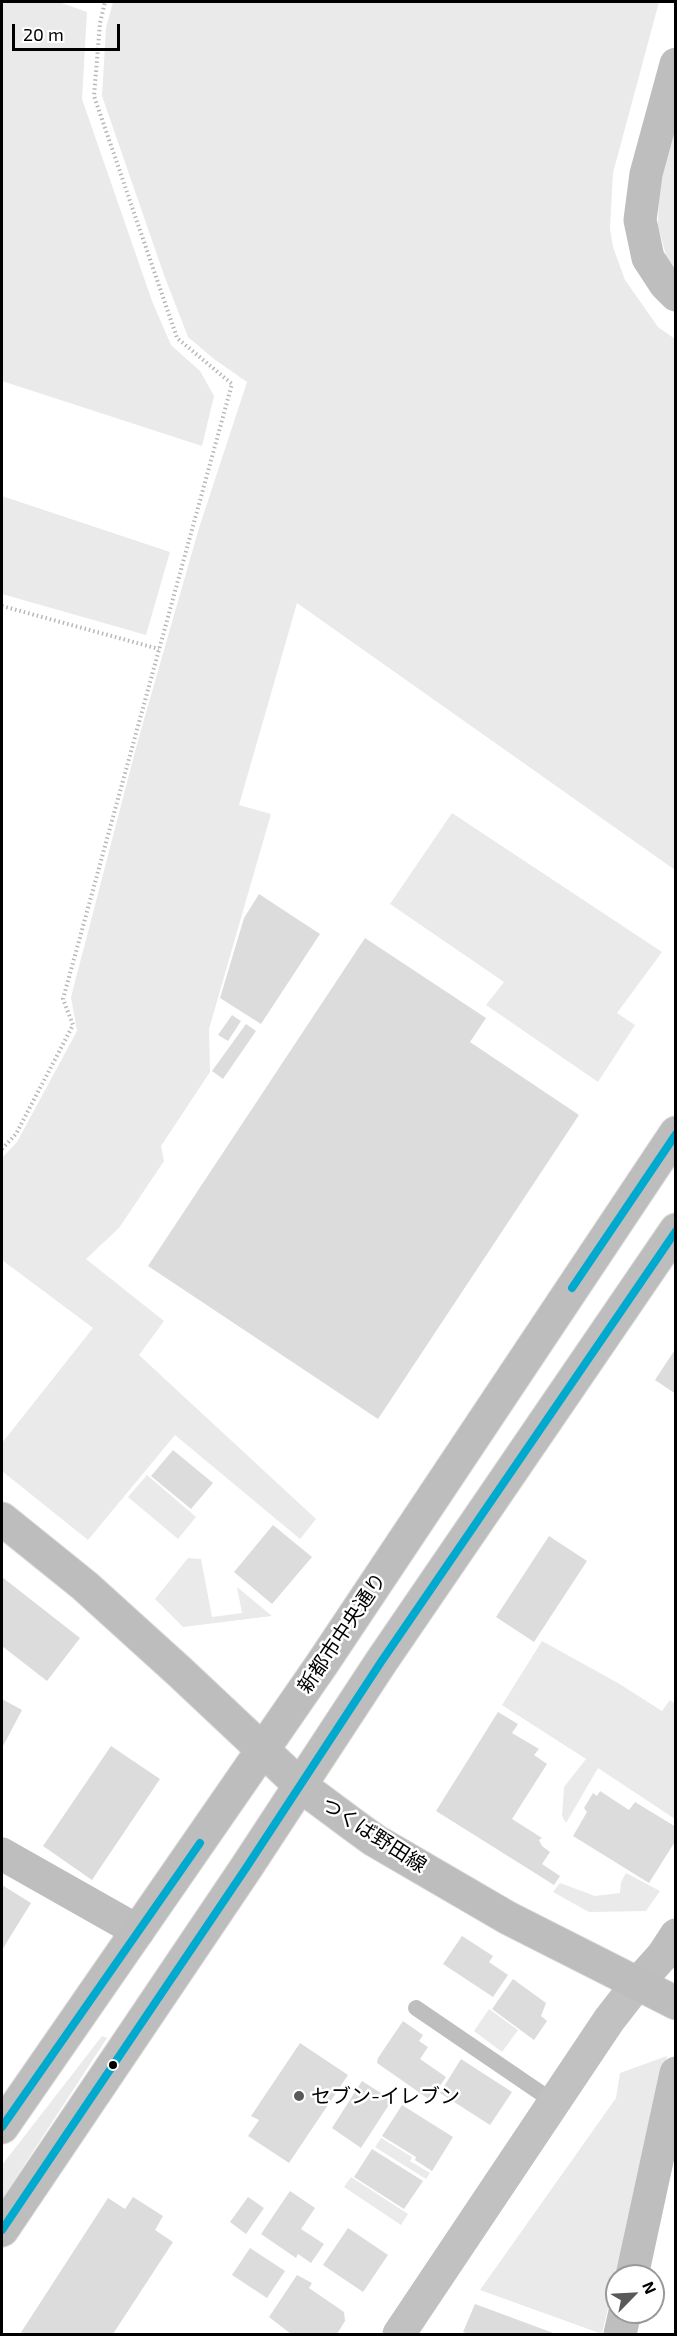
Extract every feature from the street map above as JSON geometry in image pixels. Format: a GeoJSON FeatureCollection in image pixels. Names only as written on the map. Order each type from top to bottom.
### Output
{"type":"FeatureCollection","features":[{"type":"Feature","properties":{"kind":"main road","name":"新都市中央通り"},"geometry":{"type":"LineString","coordinates":[[2,2127],[322,1664],[675,1133]]}},
{"type":"Feature","properties":{"kind":"main road"},"geometry":{"type":"LineString","coordinates":[[2,2230],[301,1786],[381,1662],[675,1230]]}},
{"type":"Feature","properties":{"kind":"main road","name":"つくば野田線"},"geometry":{"type":"LineString","coordinates":[[2,1519],[93,1594],[301,1786],[374,1840],[508,1918],[675,2003]]}},
{"type":"Feature","properties":{"kind":"street"},"geometry":{"type":"LineString","coordinates":[[675,64],[646,174],[640,220],[648,258],[675,295]]}},
{"type":"Feature","properties":{"kind":"street"},"geometry":{"type":"LineString","coordinates":[[2,1854],[138,1931]]}},
{"type":"Feature","properties":{"kind":"street"},"geometry":{"type":"LineString","coordinates":[[399,2334],[609,2020],[663,1955],[675,1935]]}},
{"type":"Feature","properties":{"kind":"street"},"geometry":{"type":"LineString","coordinates":[[635,2264],[675,2073]]}},
{"type":"Feature","properties":{"kind":"lane"},"geometry":{"type":"LineString","coordinates":[[416,2008],[554,2102]]}},
{"type":"Feature","properties":{"kind":"path"},"geometry":{"type":"LineString","coordinates":[[2,1149],[16,1134],[73,1025],[63,999],[232,384],[177,338],[94,96],[100,23],[105,2]]}},
{"type":"Feature","properties":{"kind":"path"},"geometry":{"type":"LineString","coordinates":[[2,606],[159,649]]}},
{"type":"Feature","properties":{"kind":"shaded area"},"geometry":{"type":"Polygon","coordinates":[[[2,2],[59,2],[87,12],[82,99],[152,301],[171,345],[200,371],[214,396],[202,446],[2,381],[2,2]]]}},
{"type":"Feature","properties":{"kind":"shaded area"},"geometry":{"type":"Polygon","coordinates":[[[113,2],[659,2],[613,173],[610,228],[613,247],[625,280],[658,327],[675,339],[675,870],[297,603],[239,805],[271,814],[209,1029],[210,1072],[161,1146],[164,1161],[119,1228],[86,1259],[164,1321],[139,1355],[316,1519],[300,1539],[175,1435],[88,1540],[2,1471],[2,1443],[93,1328],[2,1260],[2,1158],[17,1142],[77,1031],[71,997],[137,744],[199,528],[247,382],[188,337],[164,275],[102,96],[106,28],[113,2]]]}},
{"type":"Feature","properties":{"kind":"shaded area"},"geometry":{"type":"Polygon","coordinates":[[[675,125],[675,269],[667,259],[658,226],[659,184],[675,125]]]}},
{"type":"Feature","properties":{"kind":"shaded area"},"geometry":{"type":"Polygon","coordinates":[[[2,496],[170,552],[146,635],[2,594],[2,496]]]}},
{"type":"Feature","properties":{"kind":"shaded area"},"geometry":{"type":"Polygon","coordinates":[[[452,813],[662,952],[617,1013],[635,1025],[598,1082],[486,1005],[504,982],[390,904],[452,813]]]}},
{"type":"Feature","properties":{"kind":"shaded area"},"geometry":{"type":"Polygon","coordinates":[[[147,1475],[196,1517],[178,1539],[128,1497],[147,1475]]]}},
{"type":"Feature","properties":{"kind":"shaded area"},"geometry":{"type":"Polygon","coordinates":[[[188,1558],[201,1559],[212,1617],[242,1613],[237,1587],[272,1616],[183,1627],[155,1599],[188,1558]]]}},
{"type":"Feature","properties":{"kind":"shaded area"},"geometry":{"type":"Polygon","coordinates":[[[542,1641],[618,1683],[662,1711],[670,1700],[675,1704],[675,1819],[598,1768],[566,1823],[562,1816],[564,1787],[586,1759],[502,1705],[542,1641]]]}},
{"type":"Feature","properties":{"kind":"shaded area"},"geometry":{"type":"Polygon","coordinates":[[[626,1873],[660,1891],[646,1911],[589,1912],[553,1892],[560,1883],[595,1896],[620,1893],[621,1882],[626,1873]]]}},
{"type":"Feature","properties":{"kind":"shaded area"},"geometry":{"type":"Polygon","coordinates":[[[489,2009],[518,2030],[502,2052],[474,2031],[489,2009]]]}},
{"type":"Feature","properties":{"kind":"shaded area"},"geometry":{"type":"Polygon","coordinates":[[[102,2036],[107,2038],[2,2199],[2,2165],[102,2036]]]}},
{"type":"Feature","properties":{"kind":"shaded area"},"geometry":{"type":"Polygon","coordinates":[[[667,2056],[618,2264],[605,2264],[605,2321],[602,2334],[480,2290],[616,2098],[620,2073],[667,2056]]]}},
{"type":"Feature","properties":{"kind":"shaded area"},"geometry":{"type":"Polygon","coordinates":[[[381,2138],[412,2157],[410,2161],[430,2173],[426,2179],[375,2147],[381,2138]]]}},
{"type":"Feature","properties":{"kind":"shaded area"},"geometry":{"type":"Polygon","coordinates":[[[351,2177],[408,2214],[401,2225],[344,2187],[351,2177]]]}},
{"type":"Feature","properties":{"kind":"building"},"geometry":{"type":"Polygon","coordinates":[[[259,894],[320,934],[261,1024],[220,998],[244,918],[259,894]]]}},
{"type":"Feature","properties":{"kind":"building"},"geometry":{"type":"Polygon","coordinates":[[[365,938],[486,1018],[470,1042],[579,1115],[378,1419],[148,1266],[365,938]]]}},
{"type":"Feature","properties":{"kind":"building"},"geometry":{"type":"Polygon","coordinates":[[[232,1015],[241,1021],[228,1041],[218,1035],[232,1015]]]}},
{"type":"Feature","properties":{"kind":"building"},"geometry":{"type":"Polygon","coordinates":[[[246,1024],[256,1031],[223,1079],[212,1071],[246,1024]]]}},
{"type":"Feature","properties":{"kind":"building"},"geometry":{"type":"Polygon","coordinates":[[[676,1348],[676,1394],[655,1380],[676,1348]]]}},
{"type":"Feature","properties":{"kind":"building"},"geometry":{"type":"Polygon","coordinates":[[[173,1450],[213,1483],[191,1509],[151,1476],[173,1450]]]}},
{"type":"Feature","properties":{"kind":"building"},"geometry":{"type":"Polygon","coordinates":[[[273,1525],[312,1557],[272,1604],[234,1572],[273,1525]]]}},
{"type":"Feature","properties":{"kind":"building"},"geometry":{"type":"Polygon","coordinates":[[[549,1536],[587,1561],[534,1642],[496,1617],[549,1536]]]}},
{"type":"Feature","properties":{"kind":"building"},"geometry":{"type":"Polygon","coordinates":[[[2,1577],[80,1638],[47,1681],[2,1646],[2,1577]]]}},
{"type":"Feature","properties":{"kind":"building"},"geometry":{"type":"Polygon","coordinates":[[[2,1699],[22,1710],[2,1748],[2,1699]]]}},
{"type":"Feature","properties":{"kind":"building"},"geometry":{"type":"Polygon","coordinates":[[[498,1712],[518,1724],[512,1733],[539,1749],[534,1755],[547,1764],[512,1819],[542,1838],[539,1840],[542,1846],[550,1852],[542,1864],[560,1876],[554,1885],[436,1811],[498,1712]]]}},
{"type":"Feature","properties":{"kind":"building"},"geometry":{"type":"Polygon","coordinates":[[[111,1746],[160,1779],[92,1880],[43,1846],[111,1746]]]}},
{"type":"Feature","properties":{"kind":"building"},"geometry":{"type":"Polygon","coordinates":[[[600,1791],[629,1810],[635,1802],[676,1827],[676,1840],[649,1883],[573,1836],[587,1812],[584,1808],[593,1793],[597,1796],[600,1791]]]}},
{"type":"Feature","properties":{"kind":"building"},"geometry":{"type":"Polygon","coordinates":[[[2,1885],[31,1903],[2,1950],[2,1885]]]}},
{"type":"Feature","properties":{"kind":"building"},"geometry":{"type":"Polygon","coordinates":[[[462,1936],[493,1956],[489,1962],[508,1975],[493,1997],[443,1964],[462,1936]]]}},
{"type":"Feature","properties":{"kind":"building"},"geometry":{"type":"Polygon","coordinates":[[[513,1979],[546,2003],[541,2016],[547,2021],[534,2040],[492,2009],[513,1979]]]}},
{"type":"Feature","properties":{"kind":"building"},"geometry":{"type":"Polygon","coordinates":[[[403,2021],[423,2035],[419,2041],[428,2047],[420,2059],[446,2077],[430,2100],[377,2063],[403,2021]]]}},
{"type":"Feature","properties":{"kind":"building","name":"セブン-イレブン"},"geometry":{"type":"Polygon","coordinates":[[[300,2043],[348,2075],[289,2163],[248,2136],[259,2120],[251,2116],[300,2043]]]}},
{"type":"Feature","properties":{"kind":"building"},"geometry":{"type":"Polygon","coordinates":[[[461,2059],[512,2092],[490,2125],[440,2093],[461,2059]]]}},
{"type":"Feature","properties":{"kind":"building"},"geometry":{"type":"Polygon","coordinates":[[[362,2081],[392,2100],[361,2148],[332,2128],[362,2081]]]}},
{"type":"Feature","properties":{"kind":"building"},"geometry":{"type":"Polygon","coordinates":[[[402,2105],[453,2137],[432,2171],[415,2160],[416,2157],[382,2136],[402,2105]]]}},
{"type":"Feature","properties":{"kind":"building"},"geometry":{"type":"Polygon","coordinates":[[[372,2149],[423,2181],[404,2209],[354,2177],[372,2149]]]}},
{"type":"Feature","properties":{"kind":"building"},"geometry":{"type":"Polygon","coordinates":[[[290,2191],[315,2208],[301,2229],[324,2244],[311,2263],[298,2254],[296,2258],[261,2234],[290,2191]]]}},
{"type":"Feature","properties":{"kind":"building"},"geometry":{"type":"Polygon","coordinates":[[[133,2197],[163,2216],[155,2230],[173,2242],[113,2334],[20,2334],[108,2198],[125,2209],[133,2197]]]}},
{"type":"Feature","properties":{"kind":"building"},"geometry":{"type":"Polygon","coordinates":[[[248,2197],[264,2208],[246,2234],[230,2222],[248,2197]]]}},
{"type":"Feature","properties":{"kind":"building"},"geometry":{"type":"Polygon","coordinates":[[[348,2228],[388,2255],[363,2292],[323,2265],[348,2228]]]}},
{"type":"Feature","properties":{"kind":"building"},"geometry":{"type":"Polygon","coordinates":[[[250,2248],[285,2271],[267,2298],[232,2275],[250,2248]]]}},
{"type":"Feature","properties":{"kind":"building"},"geometry":{"type":"Polygon","coordinates":[[[297,2275],[312,2283],[309,2288],[344,2312],[345,2321],[337,2334],[291,2334],[269,2317],[297,2275]]]}},
{"type":"Feature","properties":{"kind":"building"},"geometry":{"type":"Polygon","coordinates":[[[475,2304],[556,2334],[469,2334],[463,2332],[475,2304]]]}},
{"type":"Feature","properties":{"kind":"transit line"},"geometry":{"type":"LineString","coordinates":[[572,1288],[676,1134]]}},
{"type":"Feature","properties":{"kind":"transit line"},"geometry":{"type":"LineString","coordinates":[[2,2230],[246,1868],[381,1662],[676,1231]]}},
{"type":"Feature","properties":{"kind":"transit line"},"geometry":{"type":"LineString","coordinates":[[2,2127],[200,1843]]}},
{"type":"Feature","properties":{"kind":"place","name":"セブン-イレブン"},"geometry":{"type":"Point","coordinates":[299,2096]}}]}
